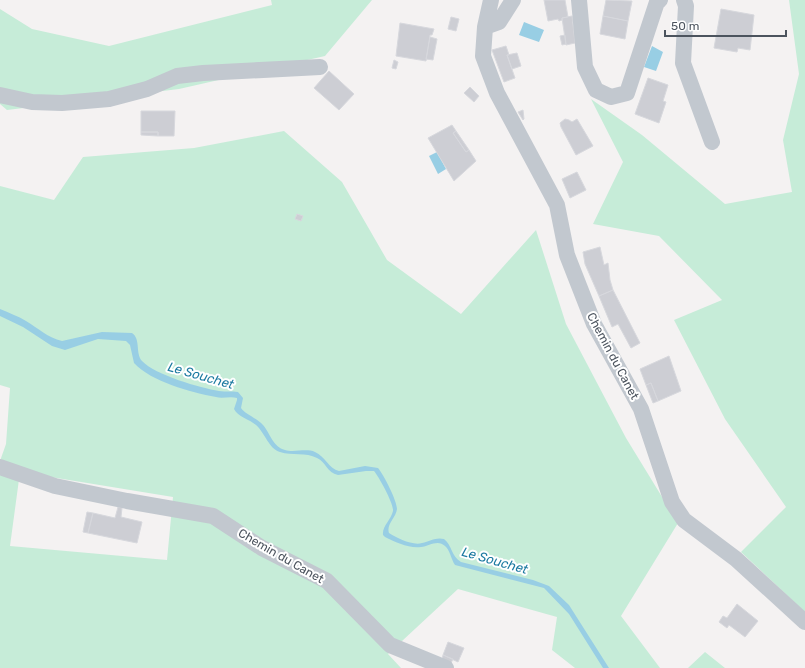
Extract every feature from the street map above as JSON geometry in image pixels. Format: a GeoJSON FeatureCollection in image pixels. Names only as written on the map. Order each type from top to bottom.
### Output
{"type":"FeatureCollection","features":[{"type":"Feature","properties":{"kind":"street","name":"Chemin du Canet"},"geometry":{"type":"LineString","coordinates":[[491,0],[485,27],[483,56],[497,93],[557,205],[567,255],[594,324],[641,409],[672,502],[684,520],[736,559],[805,622]]}},
{"type":"Feature","properties":{"kind":"street"},"geometry":{"type":"LineString","coordinates":[[485,27],[499,22],[514,0]]}},
{"type":"Feature","properties":{"kind":"street"},"geometry":{"type":"LineString","coordinates":[[579,0],[586,67],[596,90],[611,97],[627,93],[648,27],[657,2],[660,0]]}},
{"type":"Feature","properties":{"kind":"street"},"geometry":{"type":"LineString","coordinates":[[684,0],[686,6],[683,63],[712,142]]}},
{"type":"Feature","properties":{"kind":"street"},"geometry":{"type":"LineString","coordinates":[[0,95],[32,102],[62,103],[109,99],[147,89],[177,76],[203,73],[320,67]]}},
{"type":"Feature","properties":{"kind":"street","name":"Chemin du Canet"},"geometry":{"type":"LineString","coordinates":[[0,467],[55,486],[127,501],[213,516],[262,548],[327,581],[390,645],[446,668]]}},
{"type":"Feature","properties":{"kind":"green space"},"geometry":{"type":"Polygon","coordinates":[[[271,0],[372,0],[325,56],[179,89],[7,110],[0,104],[0,9],[32,29],[109,46],[272,5],[271,0]]]}},
{"type":"Feature","properties":{"kind":"green space"},"geometry":{"type":"Polygon","coordinates":[[[789,0],[805,0],[805,612],[741,552],[786,507],[725,419],[674,320],[722,300],[659,236],[593,224],[623,162],[591,99],[642,135],[725,204],[792,192],[783,140],[799,74],[789,0]]]}},
{"type":"Feature","properties":{"kind":"green space"},"geometry":{"type":"Polygon","coordinates":[[[284,131],[342,182],[387,260],[461,314],[536,230],[566,324],[626,438],[678,523],[621,616],[660,668],[575,668],[552,650],[557,617],[458,589],[388,654],[401,668],[0,668],[0,461],[6,444],[10,388],[0,385],[0,186],[54,200],[83,157],[194,148],[284,131]],[[20,472],[10,546],[167,560],[173,497],[20,472]]]}},
{"type":"Feature","properties":{"kind":"green space"},"geometry":{"type":"Polygon","coordinates":[[[705,652],[725,668],[688,668],[705,652]]]}},
{"type":"Feature","properties":{"kind":"water"},"geometry":{"type":"Polygon","coordinates":[[[524,22],[544,30],[539,42],[519,35],[524,22]]]}},
{"type":"Feature","properties":{"kind":"water"},"geometry":{"type":"Polygon","coordinates":[[[652,46],[663,52],[656,71],[644,67],[652,46]]]}},
{"type":"Feature","properties":{"kind":"water"},"geometry":{"type":"Polygon","coordinates":[[[437,152],[446,169],[438,174],[429,156],[437,152]]]}},
{"type":"Feature","properties":{"kind":"water"},"geometry":{"type":"Polygon","coordinates":[[[0,309],[23,319],[52,338],[62,341],[102,332],[132,333],[137,342],[140,358],[148,366],[167,376],[201,387],[219,391],[238,392],[243,398],[241,408],[263,425],[277,446],[289,451],[308,450],[315,452],[322,456],[332,468],[339,471],[365,466],[378,468],[390,488],[397,509],[388,530],[389,533],[401,539],[418,544],[436,539],[444,539],[449,544],[455,557],[461,562],[533,580],[549,586],[569,605],[609,668],[603,668],[569,614],[544,588],[455,565],[447,548],[439,543],[421,547],[412,547],[385,537],[383,532],[392,514],[393,508],[386,491],[374,471],[338,475],[331,472],[320,460],[313,456],[285,453],[276,450],[256,425],[236,412],[234,409],[237,398],[218,398],[172,385],[151,376],[134,363],[130,345],[126,341],[98,339],[65,350],[52,346],[23,327],[0,316],[0,309]]]}},
{"type":"Feature","properties":{"kind":"building"},"geometry":{"type":"Polygon","coordinates":[[[544,0],[565,0],[568,17],[562,18],[562,20],[559,21],[558,19],[548,21],[544,0]]]}},
{"type":"Feature","properties":{"kind":"building"},"geometry":{"type":"Polygon","coordinates":[[[606,0],[632,1],[628,21],[603,16],[606,0]]]}},
{"type":"Feature","properties":{"kind":"building"},"geometry":{"type":"Polygon","coordinates":[[[721,9],[754,15],[750,50],[738,48],[737,52],[714,48],[721,9]]]}},
{"type":"Feature","properties":{"kind":"building"},"geometry":{"type":"Polygon","coordinates":[[[572,16],[575,43],[566,45],[562,18],[572,16]]]}},
{"type":"Feature","properties":{"kind":"building"},"geometry":{"type":"Polygon","coordinates":[[[603,16],[628,21],[625,39],[600,34],[603,16]]]}},
{"type":"Feature","properties":{"kind":"building"},"geometry":{"type":"Polygon","coordinates":[[[451,17],[459,19],[456,31],[448,29],[451,17]]]}},
{"type":"Feature","properties":{"kind":"building"},"geometry":{"type":"Polygon","coordinates":[[[400,23],[434,29],[432,35],[430,35],[426,61],[396,56],[400,23]]]}},
{"type":"Feature","properties":{"kind":"building"},"geometry":{"type":"Polygon","coordinates":[[[565,35],[566,44],[562,45],[560,36],[565,35]]]}},
{"type":"Feature","properties":{"kind":"building"},"geometry":{"type":"Polygon","coordinates":[[[430,37],[437,39],[433,60],[426,59],[430,37]]]}},
{"type":"Feature","properties":{"kind":"building"},"geometry":{"type":"Polygon","coordinates":[[[506,46],[509,55],[507,55],[515,78],[504,82],[492,50],[506,46]]]}},
{"type":"Feature","properties":{"kind":"building"},"geometry":{"type":"Polygon","coordinates":[[[517,53],[521,66],[512,69],[507,55],[517,53]]]}},
{"type":"Feature","properties":{"kind":"building"},"geometry":{"type":"Polygon","coordinates":[[[394,60],[398,62],[396,69],[392,68],[394,60]]]}},
{"type":"Feature","properties":{"kind":"building"},"geometry":{"type":"Polygon","coordinates":[[[329,71],[354,94],[339,110],[314,88],[329,71]]]}},
{"type":"Feature","properties":{"kind":"building"},"geometry":{"type":"Polygon","coordinates":[[[648,78],[668,85],[663,101],[666,102],[659,123],[635,114],[648,78]]]}},
{"type":"Feature","properties":{"kind":"building"},"geometry":{"type":"Polygon","coordinates":[[[470,87],[479,96],[474,102],[464,93],[470,87]]]}},
{"type":"Feature","properties":{"kind":"building"},"geometry":{"type":"Polygon","coordinates":[[[523,110],[524,119],[523,120],[518,112],[523,110]]]}},
{"type":"Feature","properties":{"kind":"building"},"geometry":{"type":"Polygon","coordinates":[[[141,111],[175,111],[174,136],[158,136],[158,132],[141,132],[141,111]]]}},
{"type":"Feature","properties":{"kind":"building"},"geometry":{"type":"Polygon","coordinates":[[[565,119],[572,122],[577,119],[593,146],[576,155],[561,127],[560,123],[565,119]]]}},
{"type":"Feature","properties":{"kind":"building"},"geometry":{"type":"Polygon","coordinates":[[[452,125],[456,131],[453,133],[466,152],[469,150],[476,161],[454,181],[428,138],[452,125]]]}},
{"type":"Feature","properties":{"kind":"building"},"geometry":{"type":"Polygon","coordinates":[[[456,131],[469,150],[466,152],[453,133],[456,131]]]}},
{"type":"Feature","properties":{"kind":"building"},"geometry":{"type":"Polygon","coordinates":[[[141,132],[158,132],[158,136],[141,135],[141,132]]]}},
{"type":"Feature","properties":{"kind":"building"},"geometry":{"type":"Polygon","coordinates":[[[577,172],[586,190],[570,198],[562,179],[577,172]]]}},
{"type":"Feature","properties":{"kind":"building"},"geometry":{"type":"Polygon","coordinates":[[[297,214],[303,216],[301,221],[295,219],[297,214]]]}},
{"type":"Feature","properties":{"kind":"building"},"geometry":{"type":"Polygon","coordinates":[[[600,247],[604,265],[608,263],[613,290],[599,296],[585,264],[583,252],[600,247]]]}},
{"type":"Feature","properties":{"kind":"building"},"geometry":{"type":"Polygon","coordinates":[[[613,290],[640,343],[631,348],[618,324],[612,327],[599,296],[613,290]]]}},
{"type":"Feature","properties":{"kind":"building"},"geometry":{"type":"Polygon","coordinates":[[[669,356],[681,391],[658,401],[651,383],[646,385],[640,369],[669,356]]]}},
{"type":"Feature","properties":{"kind":"building"},"geometry":{"type":"Polygon","coordinates":[[[651,383],[658,401],[653,403],[646,385],[651,383]]]}},
{"type":"Feature","properties":{"kind":"building"},"geometry":{"type":"Polygon","coordinates":[[[118,507],[122,508],[121,517],[142,522],[137,543],[88,533],[93,513],[115,518],[118,507]]]}},
{"type":"Feature","properties":{"kind":"building"},"geometry":{"type":"Polygon","coordinates":[[[87,512],[93,513],[88,533],[83,532],[87,512]]]}},
{"type":"Feature","properties":{"kind":"building"},"geometry":{"type":"Polygon","coordinates":[[[737,604],[758,621],[745,637],[729,625],[727,628],[719,622],[723,616],[727,618],[737,604]]]}},
{"type":"Feature","properties":{"kind":"building"},"geometry":{"type":"Polygon","coordinates":[[[448,642],[464,648],[458,662],[443,655],[448,642]]]}},
{"type":"Feature","properties":{"kind":"building"},"geometry":{"type":"Polygon","coordinates":[[[443,655],[453,659],[451,663],[442,660],[443,655]]]}},
{"type":"Feature","properties":{"kind":"water label","name":"Le Souchet"},"geometry":{"type":"Point","coordinates":[201,375]}},
{"type":"Feature","properties":{"kind":"water label","name":"Le Souchet"},"geometry":{"type":"Point","coordinates":[495,560]}}]}
